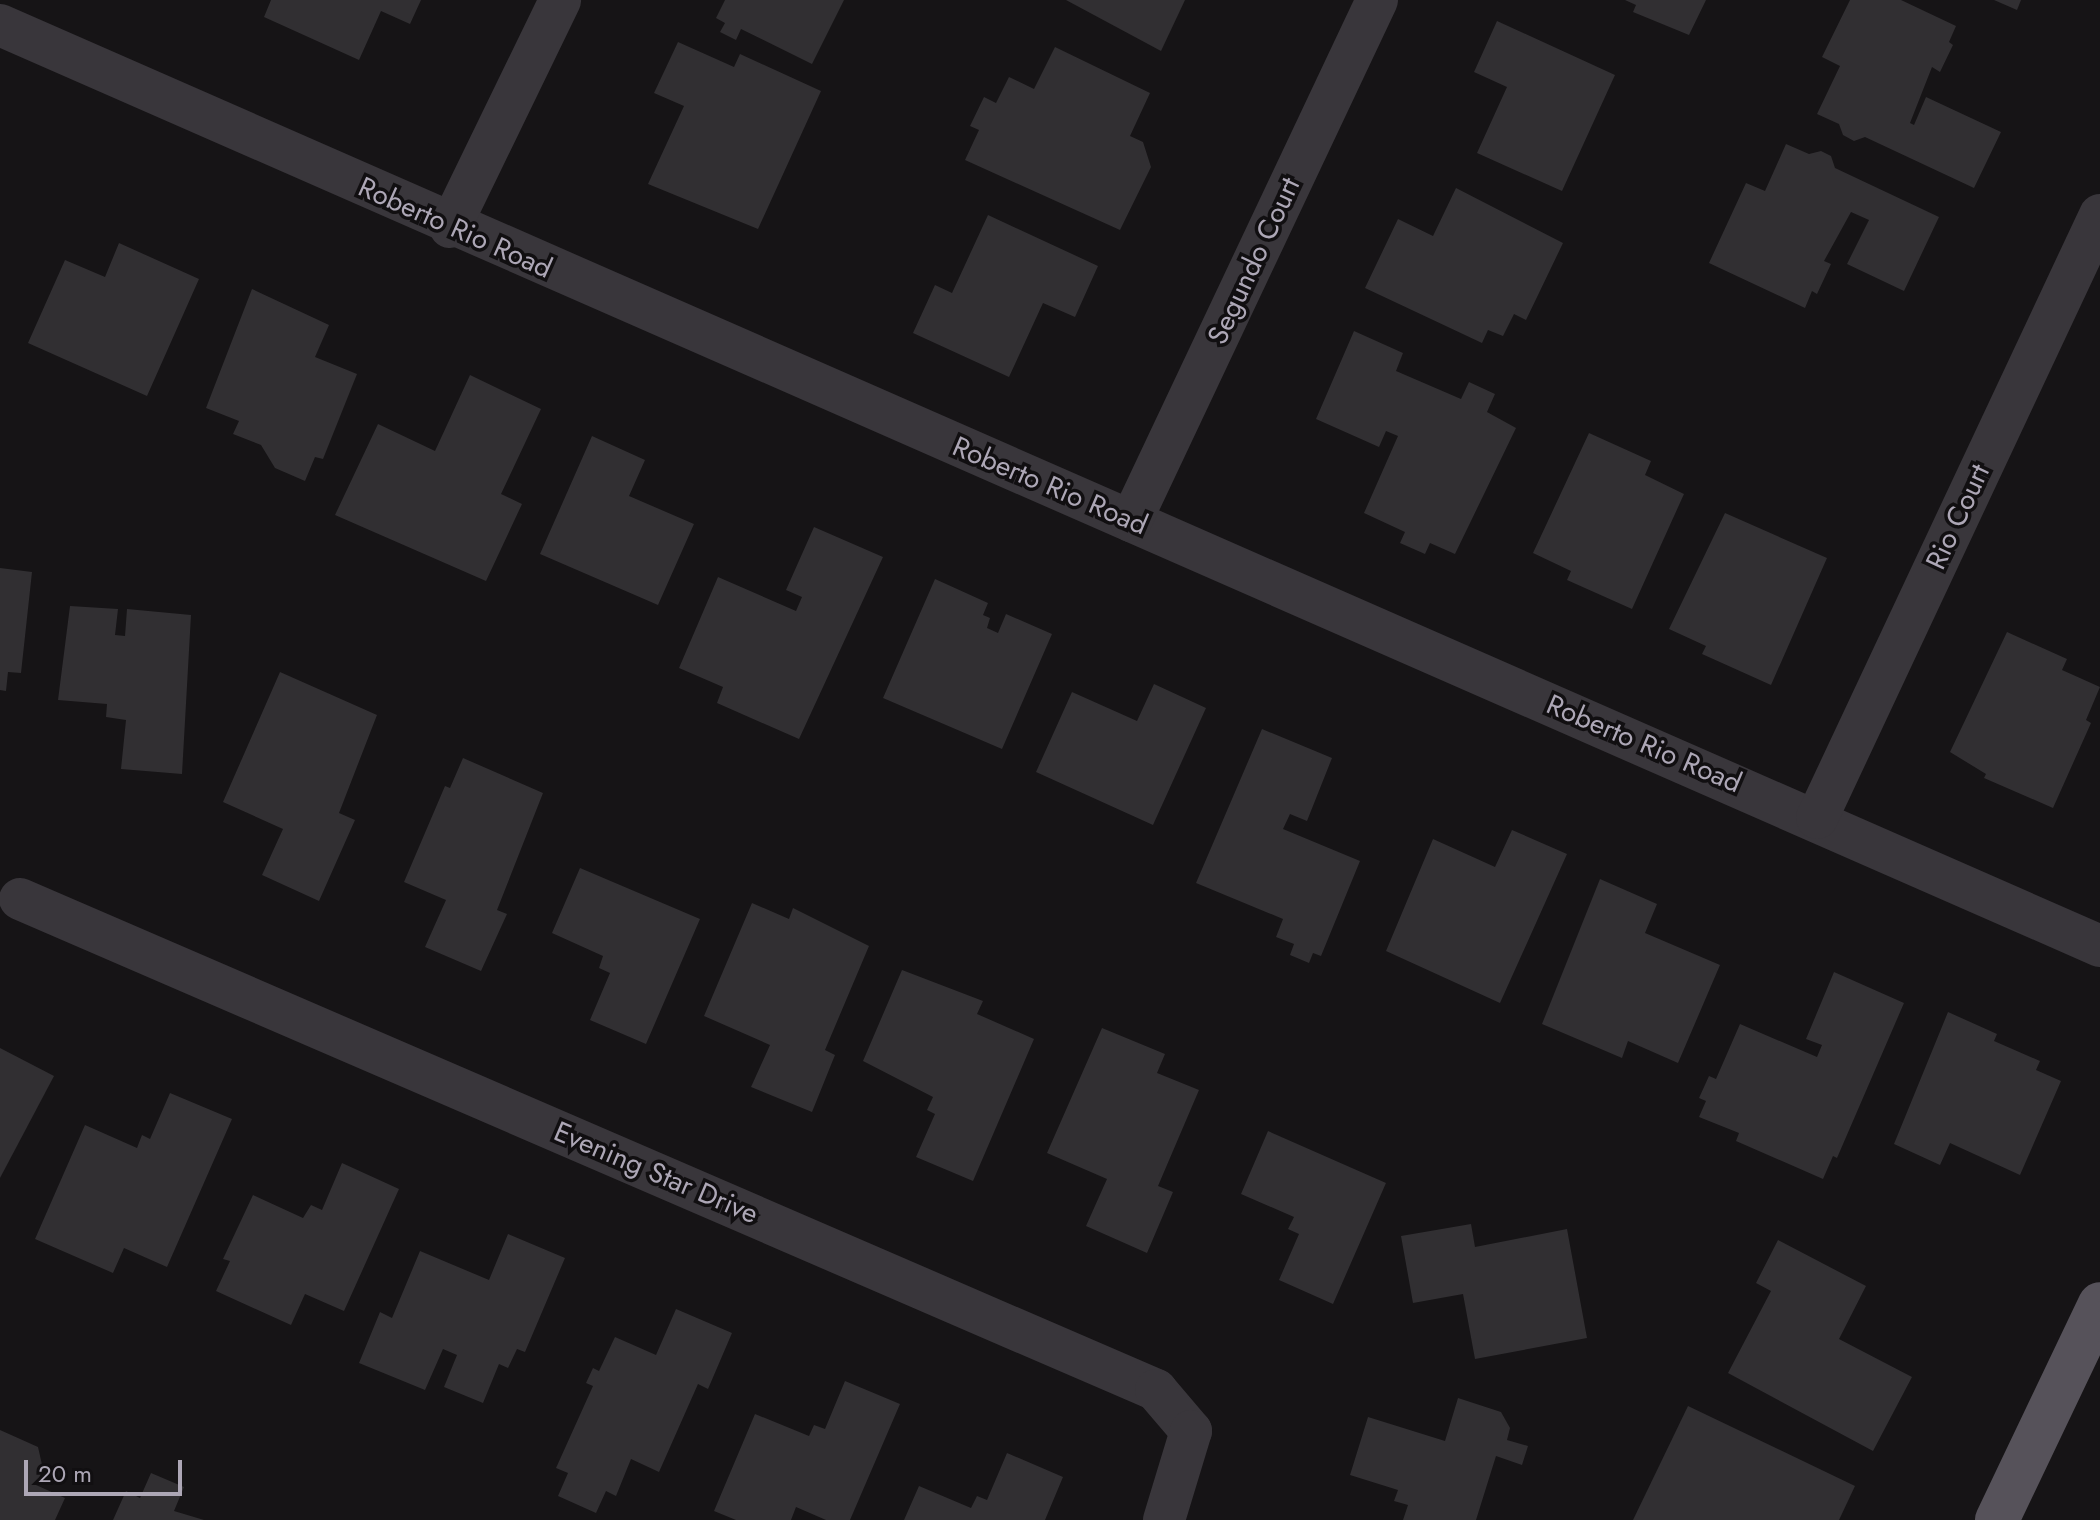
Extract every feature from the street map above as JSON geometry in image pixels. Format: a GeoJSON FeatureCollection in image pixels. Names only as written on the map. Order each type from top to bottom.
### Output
{"type":"FeatureCollection","features":[{"type":"Feature","properties":{"kind":"main road"},"geometry":{"type":"LineString","coordinates":[[1997,1520],[2100,1304]]}},
{"type":"Feature","properties":{"kind":"street"},"geometry":{"type":"LineString","coordinates":[[450,227],[560,0]]}},
{"type":"Feature","properties":{"kind":"street","name":"Segundo Court"},"geometry":{"type":"LineString","coordinates":[[1131,521],[1377,0]]}},
{"type":"Feature","properties":{"kind":"street","name":"Roberto Rio Road"},"geometry":{"type":"LineString","coordinates":[[0,25],[450,227],[1817,818],[2100,946]]}},
{"type":"Feature","properties":{"kind":"street","name":"Rio Court"},"geometry":{"type":"LineString","coordinates":[[1817,818],[2100,215]]}},
{"type":"Feature","properties":{"kind":"street","name":"Evening Star Drive"},"geometry":{"type":"LineString","coordinates":[[20,899],[1156,1390],[1191,1431],[1164,1520]]}},
{"type":"Feature","properties":{"kind":"building"},"geometry":{"type":"Polygon","coordinates":[[[271,0],[421,0],[410,24],[381,11],[359,60],[264,17],[271,0]]]}},
{"type":"Feature","properties":{"kind":"building"},"geometry":{"type":"Polygon","coordinates":[[[725,0],[844,0],[812,64],[741,29],[736,40],[720,32],[725,23],[716,18],[725,0]]]}},
{"type":"Feature","properties":{"kind":"building"},"geometry":{"type":"Polygon","coordinates":[[[1066,0],[1185,0],[1161,51],[1066,0]]]}},
{"type":"Feature","properties":{"kind":"building"},"geometry":{"type":"Polygon","coordinates":[[[1625,0],[1706,0],[1689,35],[1633,12],[1636,5],[1625,0]]]}},
{"type":"Feature","properties":{"kind":"building"},"geometry":{"type":"Polygon","coordinates":[[[1850,0],[1901,0],[1956,26],[1949,42],[1953,45],[1940,72],[1932,67],[1910,123],[1914,125],[1926,97],[2001,132],[1974,188],[1865,137],[1854,141],[1843,135],[1839,124],[1817,114],[1840,66],[1822,57],[1850,0]]]}},
{"type":"Feature","properties":{"kind":"building"},"geometry":{"type":"Polygon","coordinates":[[[1994,0],[2021,0],[2017,10],[1994,0]]]}},
{"type":"Feature","properties":{"kind":"building"},"geometry":{"type":"Polygon","coordinates":[[[1497,21],[1615,75],[1562,191],[1477,153],[1507,87],[1474,72],[1497,21]]]}},
{"type":"Feature","properties":{"kind":"building"},"geometry":{"type":"Polygon","coordinates":[[[678,42],[734,67],[740,54],[821,91],[758,229],[648,184],[684,106],[654,93],[678,42]]]}},
{"type":"Feature","properties":{"kind":"building"},"geometry":{"type":"Polygon","coordinates":[[[1055,47],[1150,93],[1130,136],[1143,142],[1151,167],[1120,230],[965,160],[979,130],[970,126],[984,97],[996,103],[1009,77],[1034,89],[1055,47]]]}},
{"type":"Feature","properties":{"kind":"building"},"geometry":{"type":"Polygon","coordinates":[[[1786,144],[1809,154],[1821,151],[1831,156],[1835,168],[1939,217],[1904,291],[1847,264],[1869,220],[1851,212],[1824,261],[1831,264],[1817,294],[1812,291],[1805,308],[1709,263],[1746,183],[1765,191],[1786,144]]]}},
{"type":"Feature","properties":{"kind":"building"},"geometry":{"type":"Polygon","coordinates":[[[1456,188],[1563,243],[1526,320],[1514,314],[1503,336],[1488,330],[1482,343],[1365,288],[1398,219],[1433,236],[1456,188]]]}},
{"type":"Feature","properties":{"kind":"building"},"geometry":{"type":"Polygon","coordinates":[[[988,215],[1098,266],[1075,317],[1043,303],[1009,377],[913,333],[935,285],[952,293],[988,215]]]}},
{"type":"Feature","properties":{"kind":"building"},"geometry":{"type":"Polygon","coordinates":[[[119,243],[199,279],[147,396],[28,343],[65,260],[105,277],[119,243]]]}},
{"type":"Feature","properties":{"kind":"building"},"geometry":{"type":"Polygon","coordinates":[[[252,289],[329,325],[315,357],[357,374],[323,459],[315,457],[305,481],[275,468],[261,445],[233,434],[239,421],[206,408],[252,289]]]}},
{"type":"Feature","properties":{"kind":"building"},"geometry":{"type":"Polygon","coordinates":[[[1354,331],[1403,353],[1396,371],[1461,399],[1469,382],[1495,394],[1487,412],[1516,428],[1455,554],[1430,543],[1425,554],[1400,543],[1405,532],[1364,513],[1398,436],[1386,431],[1379,447],[1316,419],[1354,331]]]}},
{"type":"Feature","properties":{"kind":"building"},"geometry":{"type":"Polygon","coordinates":[[[470,375],[541,409],[501,494],[522,504],[486,581],[335,515],[378,424],[435,451],[470,375]]]}},
{"type":"Feature","properties":{"kind":"building"},"geometry":{"type":"Polygon","coordinates":[[[1589,433],[1651,461],[1645,475],[1684,494],[1632,609],[1567,580],[1571,571],[1533,553],[1589,433]]]}},
{"type":"Feature","properties":{"kind":"building"},"geometry":{"type":"Polygon","coordinates":[[[592,436],[645,460],[629,496],[694,524],[658,605],[540,554],[592,436]]]}},
{"type":"Feature","properties":{"kind":"building"},"geometry":{"type":"Polygon","coordinates":[[[1725,513],[1827,558],[1771,685],[1702,654],[1706,646],[1669,629],[1725,513]]]}},
{"type":"Feature","properties":{"kind":"building"},"geometry":{"type":"Polygon","coordinates":[[[814,527],[883,557],[799,739],[717,703],[723,687],[679,668],[718,577],[796,611],[802,597],[786,590],[814,527]]]}},
{"type":"Feature","properties":{"kind":"building"},"geometry":{"type":"Polygon","coordinates":[[[0,568],[32,572],[21,673],[8,672],[6,691],[0,690],[0,568]]]}},
{"type":"Feature","properties":{"kind":"building"},"geometry":{"type":"Polygon","coordinates":[[[935,579],[988,603],[983,615],[990,618],[987,628],[998,633],[1006,614],[1052,634],[1002,749],[883,698],[935,579]]]}},
{"type":"Feature","properties":{"kind":"building"},"geometry":{"type":"Polygon","coordinates":[[[70,606],[118,609],[115,635],[125,636],[127,609],[191,615],[182,774],[121,769],[126,720],[106,717],[107,704],[58,700],[70,606]]]}},
{"type":"Feature","properties":{"kind":"building"},"geometry":{"type":"Polygon","coordinates":[[[2007,632],[2067,659],[2062,670],[2100,687],[2086,720],[2091,723],[2053,808],[1984,778],[1986,774],[1950,752],[2007,632]]]}},
{"type":"Feature","properties":{"kind":"building"},"geometry":{"type":"Polygon","coordinates":[[[280,672],[377,715],[339,813],[355,820],[319,901],[262,875],[283,829],[223,802],[280,672]]]}},
{"type":"Feature","properties":{"kind":"building"},"geometry":{"type":"Polygon","coordinates":[[[1154,684],[1206,708],[1153,825],[1036,772],[1072,692],[1137,721],[1154,684]]]}},
{"type":"Feature","properties":{"kind":"building"},"geometry":{"type":"Polygon","coordinates":[[[1262,729],[1332,758],[1307,821],[1290,814],[1283,829],[1360,861],[1321,956],[1313,953],[1309,963],[1290,955],[1294,944],[1276,937],[1283,919],[1196,883],[1262,729]]]}},
{"type":"Feature","properties":{"kind":"building"},"geometry":{"type":"Polygon","coordinates":[[[463,758],[543,793],[497,910],[507,914],[481,971],[425,947],[446,900],[404,882],[445,786],[450,788],[463,758]]]}},
{"type":"Feature","properties":{"kind":"building"},"geometry":{"type":"Polygon","coordinates":[[[1512,830],[1567,854],[1500,1003],[1386,951],[1433,839],[1495,867],[1512,830]]]}},
{"type":"Feature","properties":{"kind":"building"},"geometry":{"type":"Polygon","coordinates":[[[580,868],[700,919],[646,1044],[590,1020],[610,973],[599,968],[603,956],[552,933],[580,868]]]}},
{"type":"Feature","properties":{"kind":"building"},"geometry":{"type":"Polygon","coordinates":[[[1600,879],[1657,904],[1645,933],[1720,965],[1678,1063],[1628,1041],[1622,1058],[1542,1024],[1600,879]]]}},
{"type":"Feature","properties":{"kind":"building"},"geometry":{"type":"Polygon","coordinates":[[[752,903],[789,919],[793,908],[869,946],[825,1050],[835,1055],[812,1112],[751,1087],[770,1045],[704,1016],[752,903]]]}},
{"type":"Feature","properties":{"kind":"building"},"geometry":{"type":"Polygon","coordinates":[[[902,970],[983,1001],[977,1014],[1034,1039],[973,1181],[916,1157],[935,1114],[927,1110],[933,1097],[863,1061],[902,970]]]}},
{"type":"Feature","properties":{"kind":"building"},"geometry":{"type":"Polygon","coordinates":[[[1834,972],[1904,1003],[1837,1158],[1833,1156],[1823,1179],[1736,1141],[1739,1133],[1699,1117],[1706,1101],[1699,1098],[1709,1076],[1716,1079],[1740,1024],[1817,1057],[1822,1045],[1806,1039],[1834,972]]]}},
{"type":"Feature","properties":{"kind":"building"},"geometry":{"type":"Polygon","coordinates":[[[1948,1012],[1997,1034],[1994,1041],[2040,1061],[2036,1070],[2061,1081],[2020,1175],[1950,1143],[1940,1165],[1894,1144],[1948,1012]]]}},
{"type":"Feature","properties":{"kind":"building"},"geometry":{"type":"Polygon","coordinates":[[[1102,1028],[1165,1054],[1157,1073],[1199,1090],[1158,1186],[1173,1192],[1147,1253],[1086,1226],[1107,1179],[1047,1153],[1102,1028]]]}},
{"type":"Feature","properties":{"kind":"building"},"geometry":{"type":"Polygon","coordinates":[[[0,1048],[54,1076],[0,1178],[0,1048]]]}},
{"type":"Feature","properties":{"kind":"building"},"geometry":{"type":"Polygon","coordinates":[[[170,1093],[232,1119],[167,1267],[124,1248],[113,1273],[35,1239],[85,1125],[137,1148],[142,1135],[150,1139],[170,1093]]]}},
{"type":"Feature","properties":{"kind":"building"},"geometry":{"type":"Polygon","coordinates":[[[1268,1131],[1386,1183],[1333,1304],[1279,1280],[1299,1234],[1288,1229],[1294,1217],[1241,1194],[1268,1131]]]}},
{"type":"Feature","properties":{"kind":"building"},"geometry":{"type":"Polygon","coordinates":[[[342,1163],[399,1189],[344,1311],[305,1294],[291,1325],[216,1291],[230,1261],[223,1259],[253,1195],[303,1218],[311,1205],[322,1210],[342,1163]]]}},
{"type":"Feature","properties":{"kind":"building"},"geometry":{"type":"Polygon","coordinates":[[[1471,1224],[1475,1247],[1567,1229],[1587,1338],[1475,1359],[1463,1294],[1413,1303],[1401,1236],[1471,1224]]]}},
{"type":"Feature","properties":{"kind":"building"},"geometry":{"type":"Polygon","coordinates":[[[508,1234],[565,1258],[525,1352],[517,1349],[508,1368],[499,1364],[483,1403],[444,1387],[457,1355],[443,1349],[425,1390],[359,1363],[380,1312],[392,1318],[420,1251],[489,1280],[508,1234]]]}},
{"type":"Feature","properties":{"kind":"building"},"geometry":{"type":"Polygon","coordinates":[[[1778,1240],[1866,1286],[1839,1339],[1912,1377],[1873,1451],[1728,1373],[1771,1291],[1756,1283],[1778,1240]]]}},
{"type":"Feature","properties":{"kind":"building"},"geometry":{"type":"Polygon","coordinates":[[[676,1309],[732,1333],[708,1389],[698,1384],[659,1472],[631,1459],[616,1496],[606,1491],[596,1513],[558,1496],[568,1473],[556,1468],[593,1386],[586,1383],[593,1368],[599,1371],[615,1337],[656,1355],[676,1309]]]}},
{"type":"Feature","properties":{"kind":"building"},"geometry":{"type":"Polygon","coordinates":[[[845,1381],[900,1404],[850,1520],[826,1520],[796,1507],[791,1520],[736,1520],[714,1511],[755,1414],[809,1436],[814,1425],[825,1429],[845,1381]]]}},
{"type":"Feature","properties":{"kind":"building"},"geometry":{"type":"Polygon","coordinates":[[[1458,1398],[1501,1412],[1510,1428],[1507,1440],[1528,1446],[1522,1465],[1496,1456],[1476,1520],[1403,1520],[1408,1505],[1394,1501],[1398,1490],[1350,1475],[1368,1417],[1445,1441],[1458,1398]]]}},
{"type":"Feature","properties":{"kind":"building"},"geometry":{"type":"Polygon","coordinates":[[[1688,1406],[1855,1486],[1839,1520],[1633,1520],[1688,1406]]]}},
{"type":"Feature","properties":{"kind":"building"},"geometry":{"type":"Polygon","coordinates":[[[0,1430],[38,1447],[43,1469],[36,1485],[65,1498],[55,1520],[0,1520],[0,1430]]]}},
{"type":"Feature","properties":{"kind":"building"},"geometry":{"type":"Polygon","coordinates":[[[1007,1453],[1063,1477],[1045,1520],[904,1520],[919,1486],[971,1508],[977,1496],[987,1500],[1007,1453]]]}},
{"type":"Feature","properties":{"kind":"building"},"geometry":{"type":"Polygon","coordinates":[[[151,1473],[184,1487],[174,1511],[204,1520],[113,1520],[126,1491],[140,1498],[151,1473]]]}}]}
